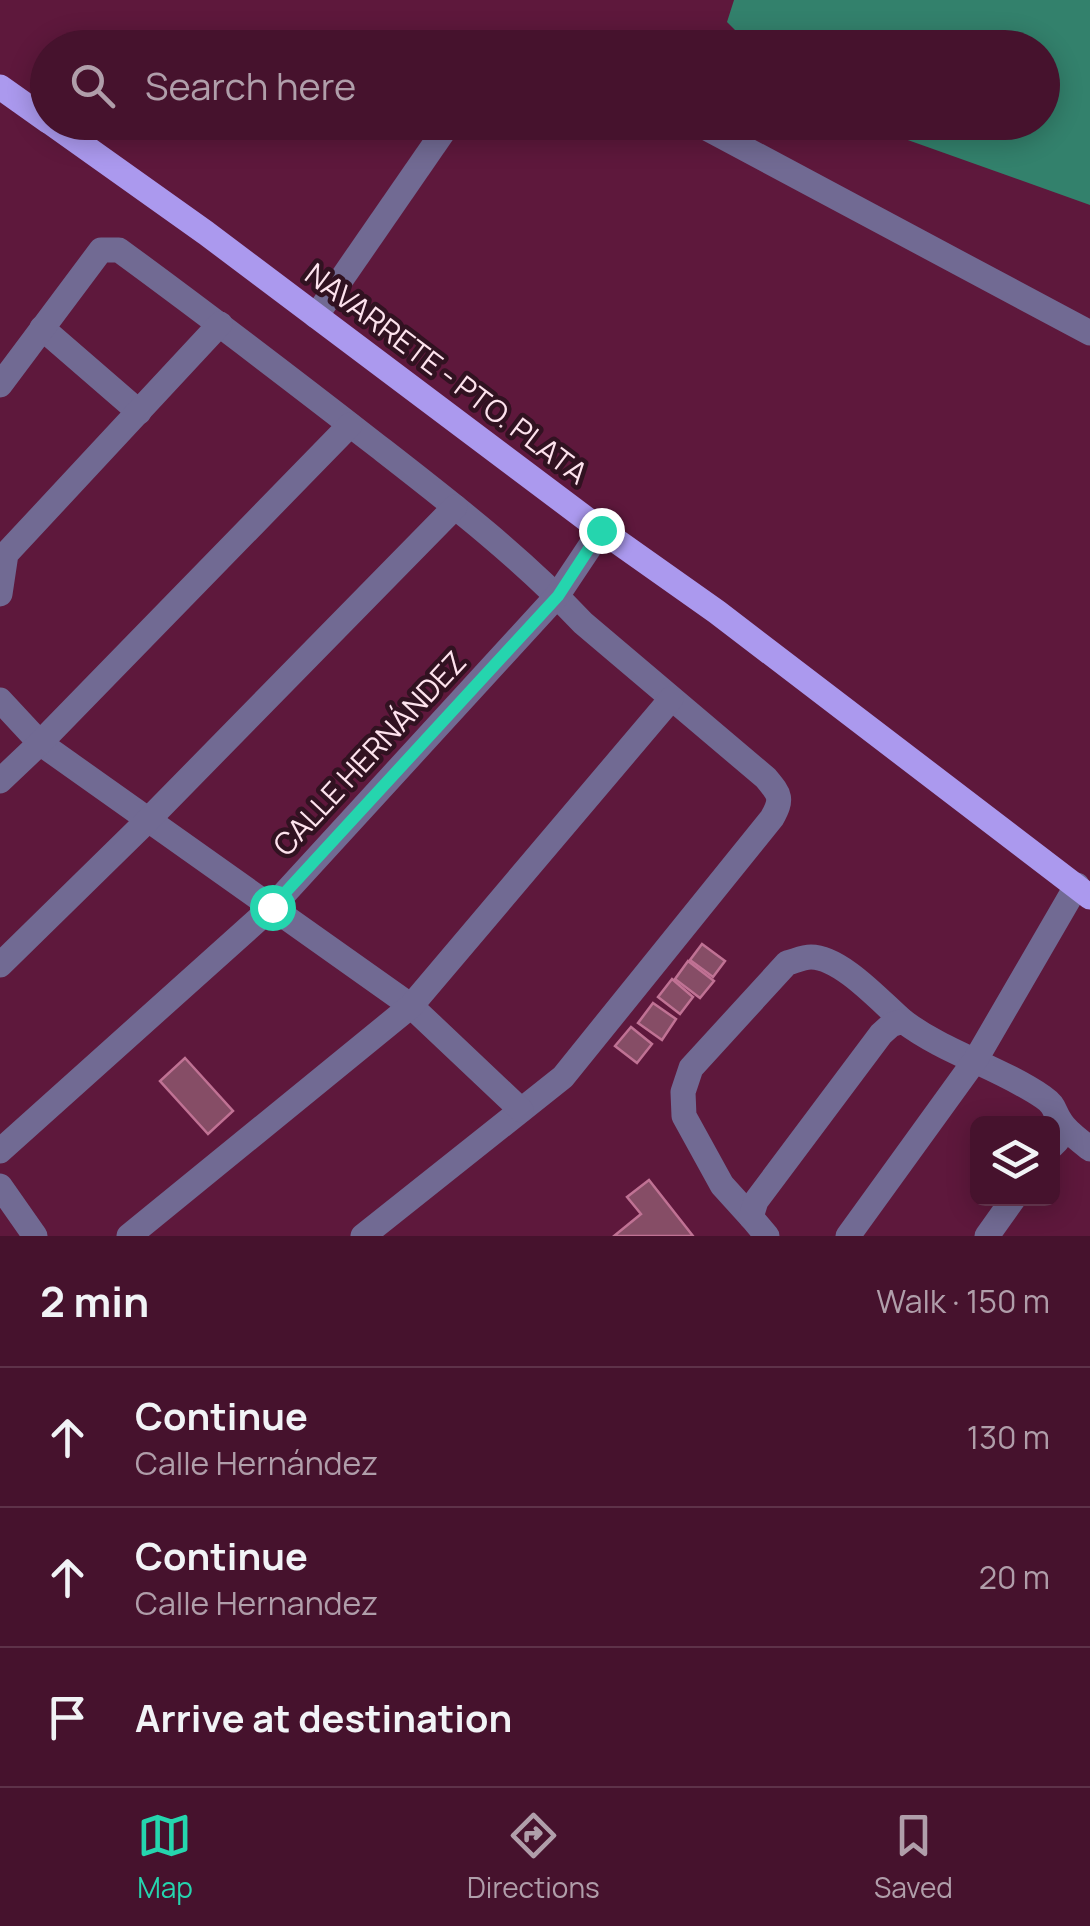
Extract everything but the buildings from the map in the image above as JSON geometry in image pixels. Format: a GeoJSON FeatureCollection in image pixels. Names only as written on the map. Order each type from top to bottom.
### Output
{"type":"FeatureCollection","features":[{"type":"Feature","properties":{"kind":"main road","name":"NAVARRETE - PTO. PLATA"},"geometry":{"type":"LineString","coordinates":[[0,87],[30,108]]}},
{"type":"Feature","properties":{"kind":"main road","name":"NAVARRETE - PTO. PLATA"},"geometry":{"type":"LineString","coordinates":[[74,140],[717,612],[1083,891]]}},
{"type":"Feature","properties":{"kind":"street"},"geometry":{"type":"LineString","coordinates":[[316,316],[438,140]]}},
{"type":"Feature","properties":{"kind":"street"},"geometry":{"type":"LineString","coordinates":[[729,140],[1090,332]]}},
{"type":"Feature","properties":{"kind":"street"},"geometry":{"type":"LineString","coordinates":[[0,385],[100,250],[119,250],[455,507],[671,700],[766,778],[779,794],[779,806],[772,818],[563,1077],[363,1236]]}},
{"type":"Feature","properties":{"kind":"street"},"geometry":{"type":"LineString","coordinates":[[0,594],[3,546],[140,412],[220,324]]}},
{"type":"Feature","properties":{"kind":"street"},"geometry":{"type":"LineString","coordinates":[[42,328],[140,412]]}},
{"type":"Feature","properties":{"kind":"street"},"geometry":{"type":"LineString","coordinates":[[0,781],[350,425]]}},
{"type":"Feature","properties":{"kind":"street"},"geometry":{"type":"LineString","coordinates":[[0,964],[149,820],[455,507]]}},
{"type":"Feature","properties":{"kind":"street","name":"CALLE HERNÁNDEZ"},"geometry":{"type":"LineString","coordinates":[[0,1151],[272,907],[558,596],[601,530]]}},
{"type":"Feature","properties":{"kind":"street"},"geometry":{"type":"LineString","coordinates":[[0,700],[40,743],[411,1006],[521,1110]]}},
{"type":"Feature","properties":{"kind":"street"},"geometry":{"type":"LineString","coordinates":[[129,1236],[411,1006],[671,700]]}},
{"type":"Feature","properties":{"kind":"street"},"geometry":{"type":"LineString","coordinates":[[848,1236],[976,1060],[1083,891]]}},
{"type":"Feature","properties":{"kind":"street"},"geometry":{"type":"LineString","coordinates":[[759,1226],[722,1185],[684,1116],[683,1092],[691,1068],[788,964],[809,957],[825,960],[845,971],[920,1034],[1042,1097],[1056,1108],[1056,1116]]}},
{"type":"Feature","properties":{"kind":"street"},"geometry":{"type":"LineString","coordinates":[[759,1226],[756,1201],[872,1046],[891,1024],[903,1021]]}},
{"type":"Feature","properties":{"kind":"street"},"geometry":{"type":"LineString","coordinates":[[1060,1136],[1090,1149]]}},
{"type":"Feature","properties":{"kind":"street"},"geometry":{"type":"LineString","coordinates":[[0,1186],[35,1236]]}},
{"type":"Feature","properties":{"kind":"street"},"geometry":{"type":"LineString","coordinates":[[987,1236],[1008,1206]]}},
{"type":"Feature","properties":{"kind":"shaded area"},"geometry":{"type":"Polygon","coordinates":[[[734,0],[1090,0],[1090,205],[908,140],[1060,140],[1060,30],[735,30],[727,22],[734,0]]]}},
{"type":"Feature","properties":{"kind":"route"},"geometry":{"type":"LineString","coordinates":[[272,907],[558,596],[601,530]]}}]}
